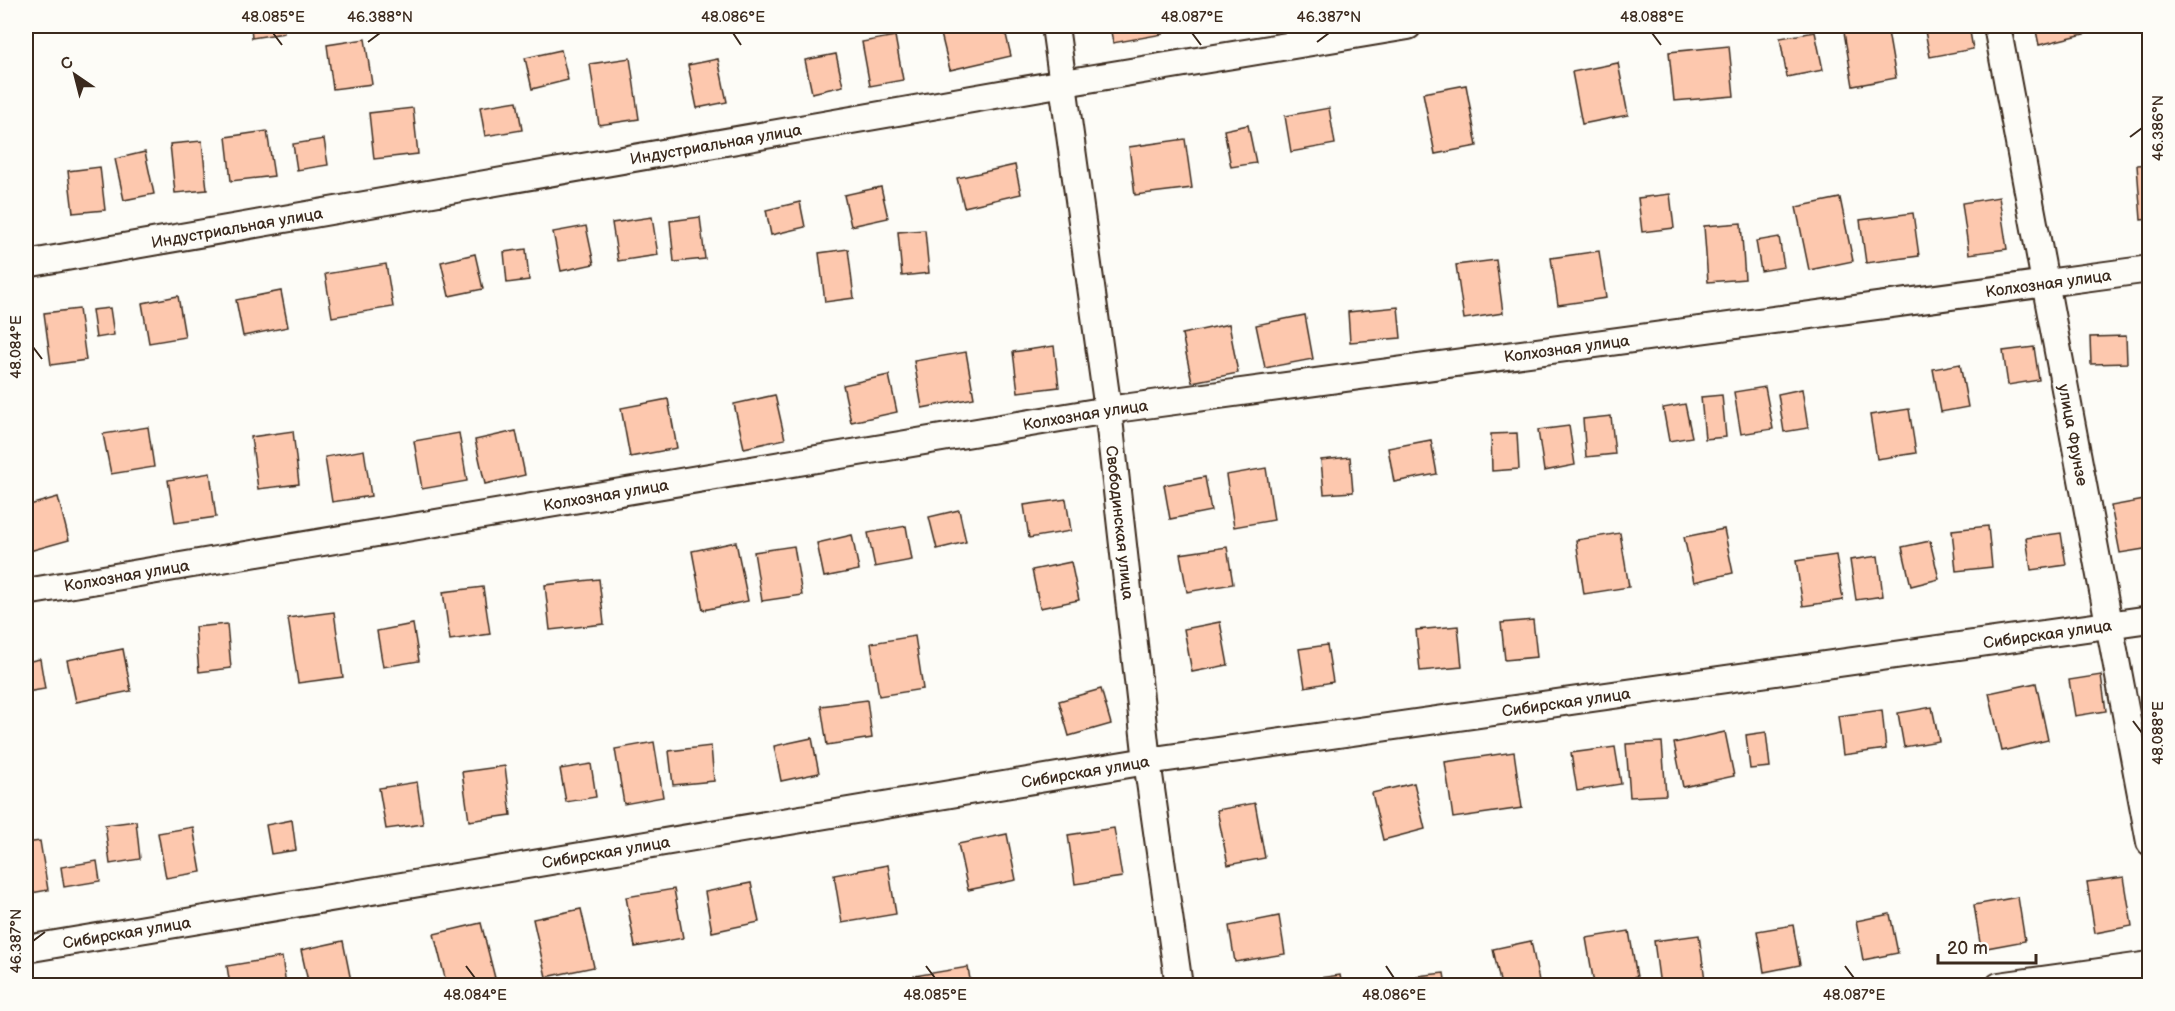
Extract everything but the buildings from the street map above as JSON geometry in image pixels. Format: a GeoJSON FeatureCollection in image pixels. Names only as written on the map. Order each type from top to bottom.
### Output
{"type":"FeatureCollection","features":[{"type":"Feature","properties":{"kind":"street","name":"Свободинская улица"},"geometry":{"type":"LineString","coordinates":[[1055,26],[1108,410],[1147,761],[1179,986]]}},
{"type":"Feature","properties":{"kind":"street","name":"Индустриальная улица"},"geometry":{"type":"LineString","coordinates":[[26,264],[1064,83],[1408,26]]}},
{"type":"Feature","properties":{"kind":"street","name":"улица Фрунзе"},"geometry":{"type":"LineString","coordinates":[[1998,26],[2150,842]]}},
{"type":"Feature","properties":{"kind":"street","name":"Колхозная улица"},"geometry":{"type":"LineString","coordinates":[[26,592],[1108,410],[2150,269]]}},
{"type":"Feature","properties":{"kind":"street","name":"Сибирская улица"},"geometry":{"type":"LineString","coordinates":[[26,949],[1147,761],[2150,619]]}},
{"type":"Feature","properties":{"kind":"street"},"geometry":{"type":"LineString","coordinates":[[1999,986],[2150,965]]}}]}
